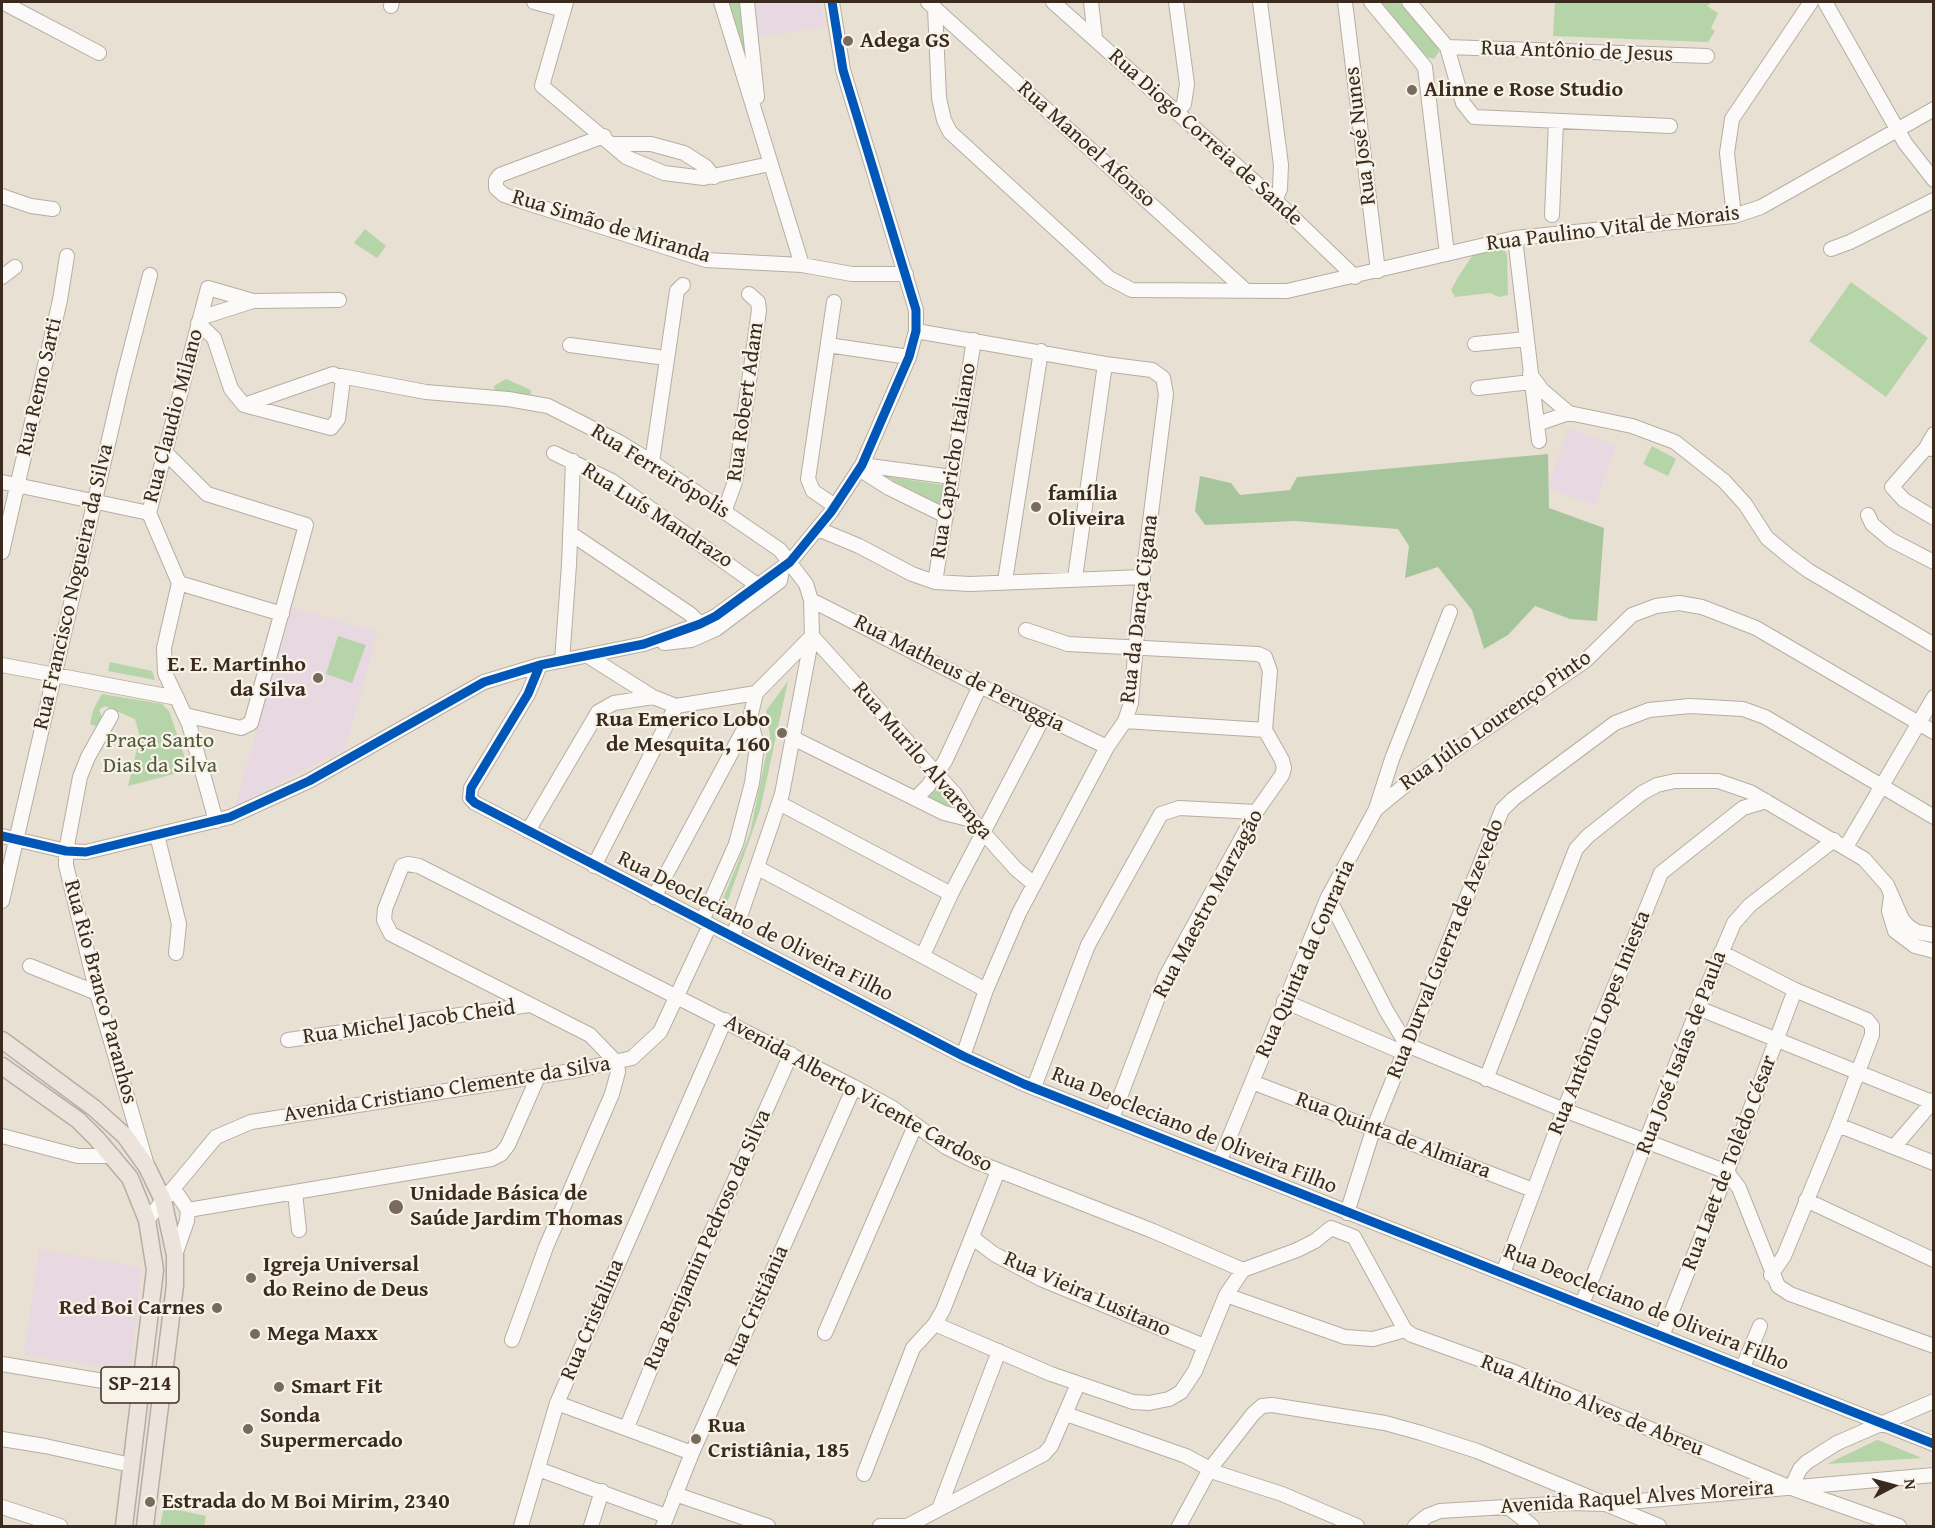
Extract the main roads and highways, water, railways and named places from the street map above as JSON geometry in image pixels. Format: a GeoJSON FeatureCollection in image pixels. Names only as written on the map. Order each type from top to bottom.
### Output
{"type":"FeatureCollection","features":[{"type":"Feature","properties":{"kind":"main road","name":"SP-214"},"geometry":{"type":"LineString","coordinates":[[2,1040],[94,1108],[124,1136],[166,1196],[175,1255],[172,1321],[145,1527]]}},
{"type":"Feature","properties":{"kind":"main road","name":"SP-214"},"geometry":{"type":"LineString","coordinates":[[2,1066],[78,1120],[113,1156],[130,1178],[147,1220],[155,1270],[139,1387],[124,1527]]}},
{"type":"Feature","properties":{"kind":"place","name":"Adega GS"},"geometry":{"type":"Point","coordinates":[848,41]}},
{"type":"Feature","properties":{"kind":"place","name":"Alinne e Rose Studio"},"geometry":{"type":"Point","coordinates":[1412,90]}},
{"type":"Feature","properties":{"kind":"place","name":"família Oliveira"},"geometry":{"type":"Point","coordinates":[1036,507]}},
{"type":"Feature","properties":{"kind":"place","name":"E. E. Martinho da Silva"},"geometry":{"type":"Point","coordinates":[318,678]}},
{"type":"Feature","properties":{"kind":"place","name":"Rua Emerico Lobo de Mesquita, 160"},"geometry":{"type":"Point","coordinates":[782,733]}},
{"type":"Feature","properties":{"kind":"place","name":"Unidade Básica de Saúde Jardim Thomas"},"geometry":{"type":"Point","coordinates":[396,1207]}},
{"type":"Feature","properties":{"kind":"place","name":"Igreja Universal do Reino de Deus"},"geometry":{"type":"Point","coordinates":[251,1278]}},
{"type":"Feature","properties":{"kind":"place","name":"Red Boi Carnes"},"geometry":{"type":"Point","coordinates":[217,1308]}},
{"type":"Feature","properties":{"kind":"place","name":"Mega Maxx"},"geometry":{"type":"Point","coordinates":[255,1334]}},
{"type":"Feature","properties":{"kind":"place","name":"Smart Fit"},"geometry":{"type":"Point","coordinates":[279,1387]}},
{"type":"Feature","properties":{"kind":"place","name":"Sonda Supermercado"},"geometry":{"type":"Point","coordinates":[248,1429]}},
{"type":"Feature","properties":{"kind":"place","name":"Rua Cristiânia, 185"},"geometry":{"type":"Point","coordinates":[696,1439]}},
{"type":"Feature","properties":{"kind":"place","name":"Estrada do M Boi Mirim, 2340"},"geometry":{"type":"Point","coordinates":[150,1502]}},
{"type":"Feature","properties":{"kind":"park label","name":"Praça Santo Dias da Silva"},"geometry":{"type":"Point","coordinates":[160,754]}}]}
